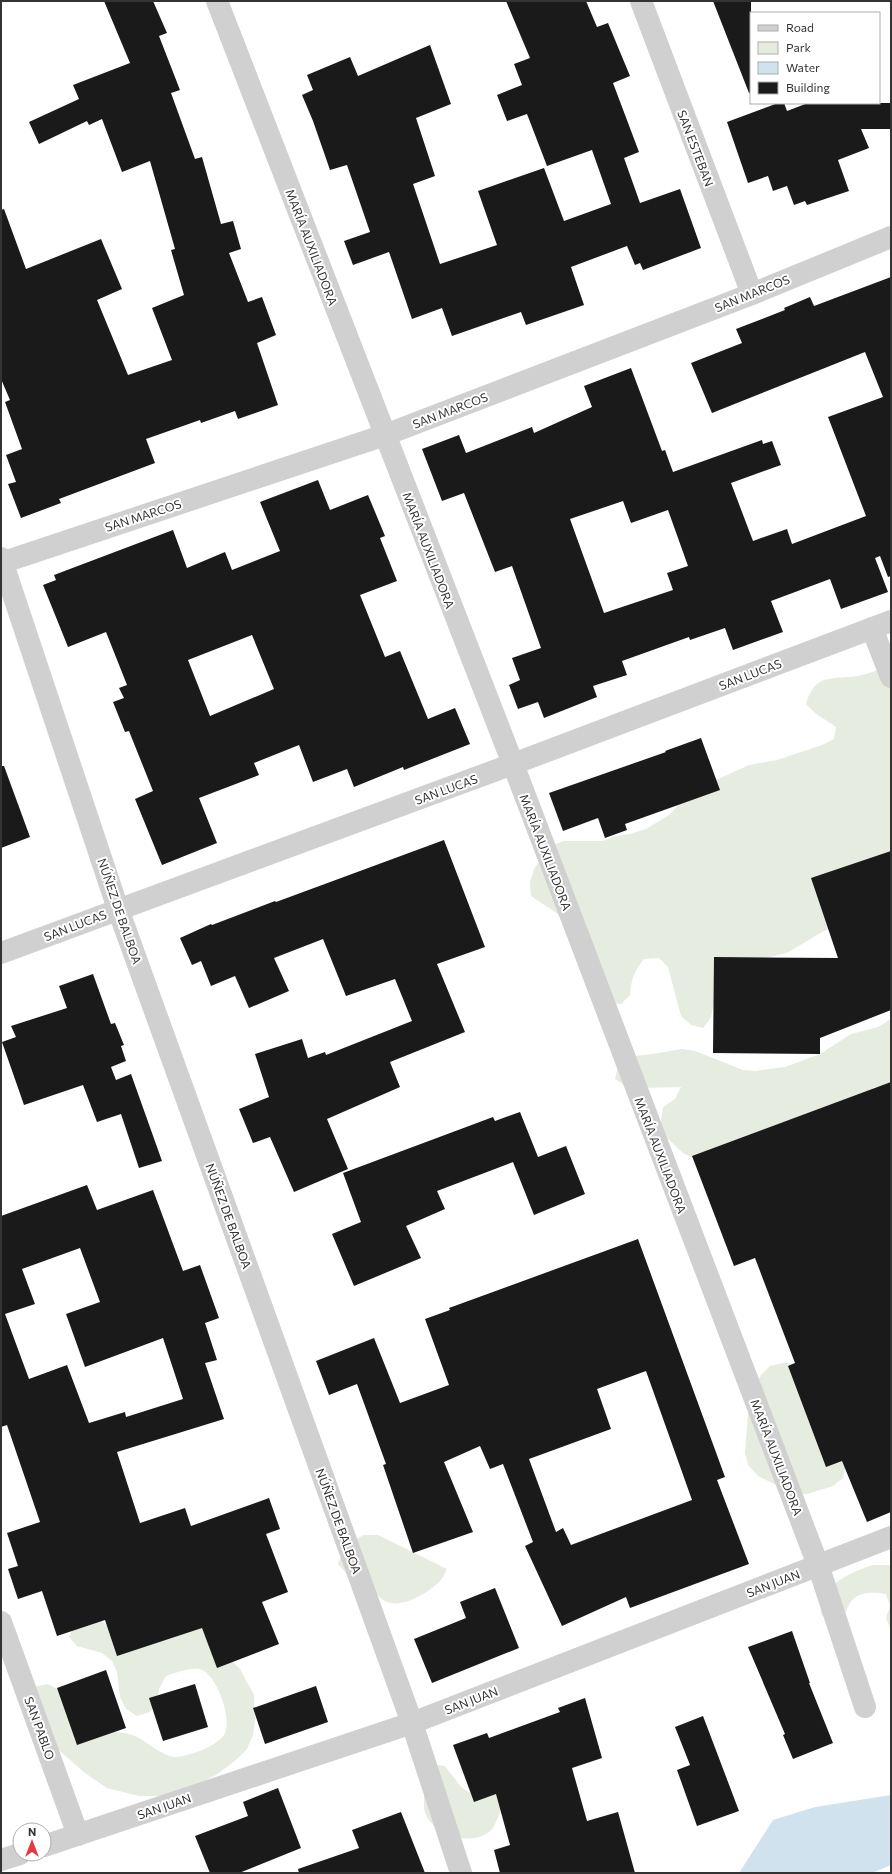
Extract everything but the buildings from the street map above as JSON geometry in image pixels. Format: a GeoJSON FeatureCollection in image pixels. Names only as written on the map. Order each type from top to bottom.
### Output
{"type":"FeatureCollection","features":[{"type":"Feature","properties":{"kind":"street","name":"MARÍA AUXILIADORA"},"geometry":{"type":"LineString","coordinates":[[217,1],[513,764],[818,1565],[864,1707]]}},
{"type":"Feature","properties":{"kind":"street","name":"SAN ESTEBAN"},"geometry":{"type":"LineString","coordinates":[[641,1],[752,294]]}},
{"type":"Feature","properties":{"kind":"street","name":"SAN MARCOS"},"geometry":{"type":"LineString","coordinates":[[2,561],[385,435],[752,294],[891,237]]}},
{"type":"Feature","properties":{"kind":"street","name":"NÚÑEZ DE BALBOA"},"geometry":{"type":"LineString","coordinates":[[2,561],[118,909],[412,1723],[461,1873]]}},
{"type":"Feature","properties":{"kind":"street","name":"SAN LUCAS"},"geometry":{"type":"LineString","coordinates":[[1,953],[513,764],[882,625]]}},
{"type":"Feature","properties":{"kind":"street"},"geometry":{"type":"LineString","coordinates":[[882,625],[891,676]]}},
{"type":"Feature","properties":{"kind":"street","name":"SAN JUAN"},"geometry":{"type":"LineString","coordinates":[[52,1843],[412,1723],[891,1537]]}},
{"type":"Feature","properties":{"kind":"street","name":"SAN PABLO"},"geometry":{"type":"LineString","coordinates":[[1,1622],[78,1835]]}},
{"type":"Feature","properties":{"kind":"street"},"geometry":{"type":"LineString","coordinates":[[1,1860],[12,1857]]}},
{"type":"Feature","properties":{"kind":"green space"},"geometry":{"type":"Polygon","coordinates":[[[891,665],[891,920],[846,922],[822,932],[787,953],[761,959],[714,1003],[711,1017],[703,1028],[691,1025],[681,1016],[668,967],[659,958],[644,959],[634,976],[630,995],[621,1004],[608,1003],[564,918],[531,896],[530,882],[534,869],[549,847],[563,841],[603,841],[615,836],[630,834],[646,829],[669,815],[688,795],[716,780],[749,765],[777,760],[822,745],[834,739],[836,727],[815,713],[806,704],[814,687],[820,682],[833,678],[862,675],[891,665]]]}},
{"type":"Feature","properties":{"kind":"green space"},"geometry":{"type":"Polygon","coordinates":[[[891,1019],[891,1086],[874,1087],[865,1098],[707,1165],[683,1153],[662,1133],[661,1120],[663,1107],[675,1099],[681,1087],[641,1088],[626,1086],[615,1079],[618,1067],[627,1057],[682,1049],[695,1051],[743,1070],[755,1071],[785,1067],[820,1054],[851,1034],[878,1027],[891,1019]]]}},
{"type":"Feature","properties":{"kind":"green space"},"geometry":{"type":"Polygon","coordinates":[[[783,1363],[798,1364],[846,1464],[843,1478],[833,1486],[807,1494],[794,1494],[758,1476],[748,1465],[745,1453],[749,1401],[761,1375],[770,1366],[783,1363]]]}},
{"type":"Feature","properties":{"kind":"green space"},"geometry":{"type":"Polygon","coordinates":[[[364,1535],[378,1535],[447,1569],[441,1580],[423,1594],[399,1603],[385,1601],[379,1597],[371,1585],[349,1574],[338,1564],[347,1546],[364,1535]]]}},
{"type":"Feature","properties":{"kind":"green space"},"geometry":{"type":"Polygon","coordinates":[[[873,1565],[891,1565],[891,1630],[886,1618],[890,1606],[886,1594],[861,1594],[853,1599],[846,1612],[841,1616],[822,1616],[821,1604],[828,1590],[842,1578],[873,1565]]]}},
{"type":"Feature","properties":{"kind":"green space"},"geometry":{"type":"Polygon","coordinates":[[[206,1616],[202,1629],[207,1641],[219,1649],[240,1669],[254,1695],[255,1722],[253,1735],[247,1749],[236,1760],[216,1775],[190,1788],[164,1796],[139,1796],[107,1788],[85,1773],[45,1738],[33,1687],[48,1684],[60,1691],[98,1731],[118,1732],[132,1735],[160,1752],[175,1757],[181,1757],[194,1753],[215,1743],[224,1735],[227,1720],[219,1691],[209,1675],[204,1671],[200,1669],[190,1669],[166,1676],[159,1689],[157,1702],[150,1712],[137,1716],[126,1709],[120,1697],[117,1672],[112,1661],[102,1653],[77,1646],[69,1637],[75,1625],[102,1621],[125,1642],[206,1616]]]}},
{"type":"Feature","properties":{"kind":"green space"},"geometry":{"type":"Polygon","coordinates":[[[432,1764],[445,1766],[461,1787],[473,1795],[506,1791],[496,1822],[487,1833],[479,1837],[458,1837],[448,1834],[431,1823],[424,1810],[424,1797],[432,1764]]]}},
{"type":"Feature","properties":{"kind":"water"},"geometry":{"type":"Polygon","coordinates":[[[891,1795],[891,1865],[872,1873],[739,1873],[773,1820],[815,1807],[891,1795]]]}}]}
